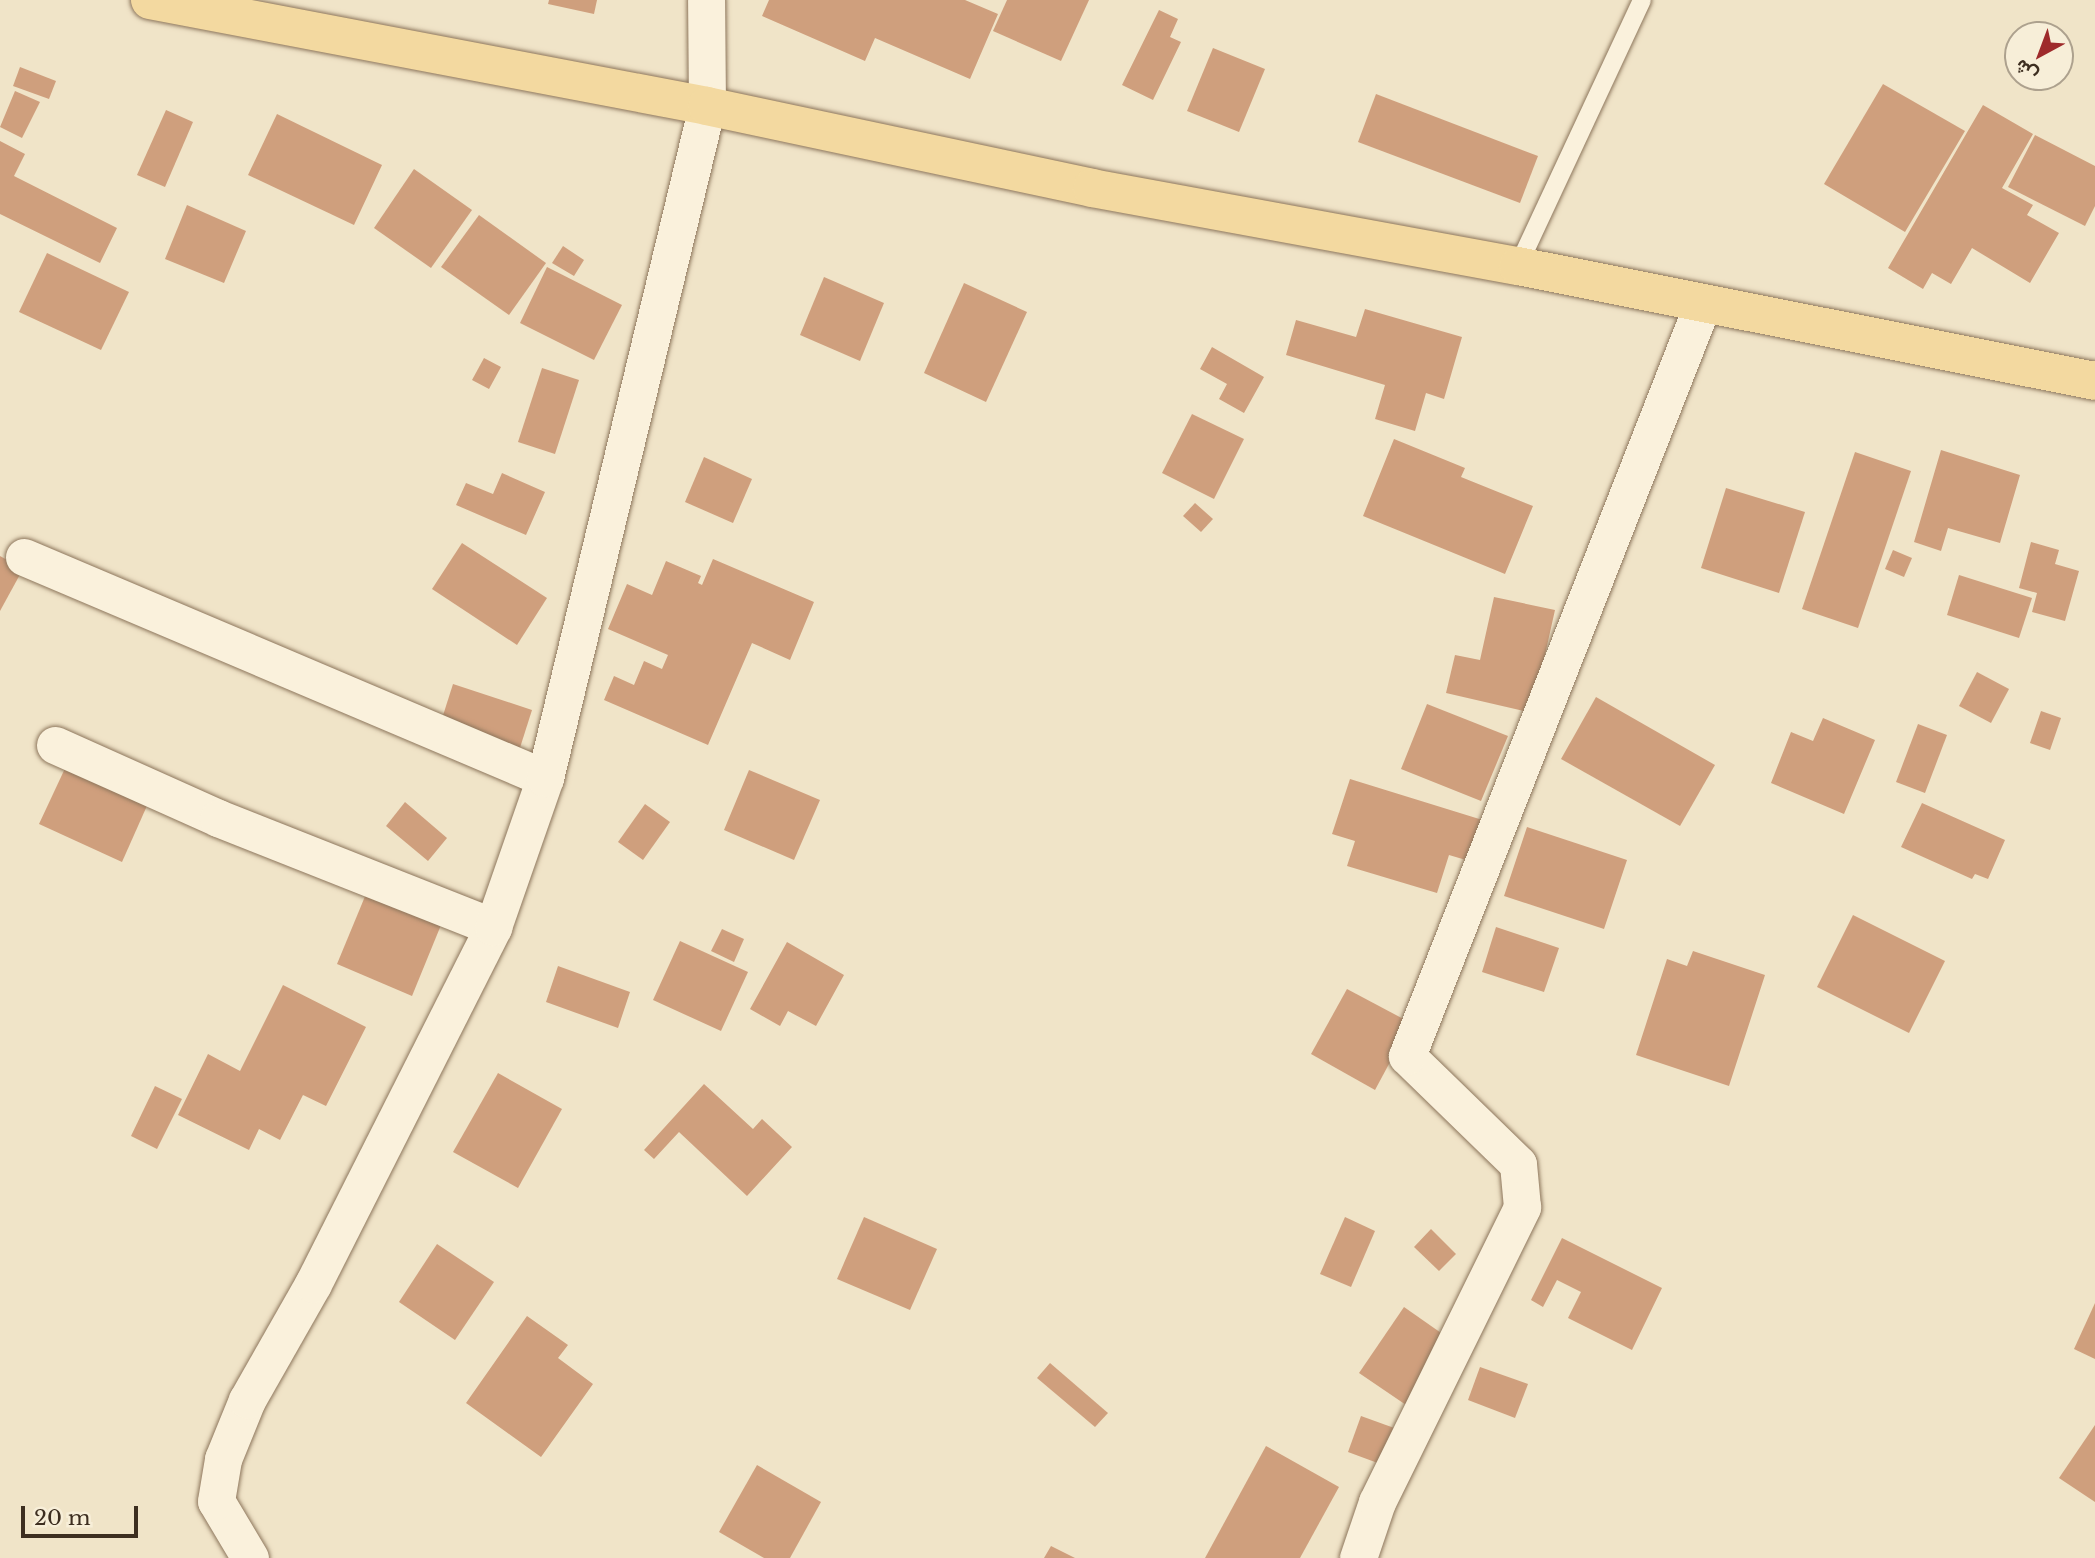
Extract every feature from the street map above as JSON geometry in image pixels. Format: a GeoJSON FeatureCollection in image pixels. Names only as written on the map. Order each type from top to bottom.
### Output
{"type":"FeatureCollection","features":[{"type":"Feature","properties":{"kind":"main road"},"geometry":{"type":"LineString","coordinates":[[150,0],[706,106],[1093,188],[1518,266],[2095,381]]}},
{"type":"Feature","properties":{"kind":"street"},"geometry":{"type":"LineString","coordinates":[[250,1558],[216,1501],[223,1459],[247,1400],[313,1284],[494,927],[545,778],[588,610],[620,459],[706,106],[706,0]]}},
{"type":"Feature","properties":{"kind":"street"},"geometry":{"type":"LineString","coordinates":[[1358,1558],[1377,1503],[1522,1207],[1518,1164],[1407,1056],[1703,303]]}},
{"type":"Feature","properties":{"kind":"street"},"geometry":{"type":"LineString","coordinates":[[24,557],[545,778]]}},
{"type":"Feature","properties":{"kind":"street"},"geometry":{"type":"LineString","coordinates":[[55,745],[218,818],[494,927]]}},
{"type":"Feature","properties":{"kind":"lane"},"geometry":{"type":"LineString","coordinates":[[1518,266],[1642,0]]}},
{"type":"Feature","properties":{"kind":"building"},"geometry":{"type":"Polygon","coordinates":[[[549,0],[597,0],[594,14],[548,4],[549,0]]]}},
{"type":"Feature","properties":{"kind":"building"},"geometry":{"type":"Polygon","coordinates":[[[769,0],[965,0],[998,14],[970,79],[875,38],[865,61],[762,16],[769,0]]]}},
{"type":"Feature","properties":{"kind":"building"},"geometry":{"type":"Polygon","coordinates":[[[1007,0],[1089,0],[1061,61],[993,31],[1007,0]]]}},
{"type":"Feature","properties":{"kind":"building"},"geometry":{"type":"Polygon","coordinates":[[[1159,10],[1178,19],[1170,37],[1181,42],[1153,100],[1122,85],[1159,10]]]}},
{"type":"Feature","properties":{"kind":"building"},"geometry":{"type":"Polygon","coordinates":[[[1213,48],[1265,69],[1239,132],[1187,111],[1213,48]]]}},
{"type":"Feature","properties":{"kind":"building"},"geometry":{"type":"Polygon","coordinates":[[[20,67],[56,81],[49,99],[13,86],[20,67]]]}},
{"type":"Feature","properties":{"kind":"building"},"geometry":{"type":"Polygon","coordinates":[[[1883,84],[1965,131],[1905,232],[1824,184],[1883,84]]]}},
{"type":"Feature","properties":{"kind":"building"},"geometry":{"type":"Polygon","coordinates":[[[15,91],[40,102],[22,138],[0,127],[15,91]]]}},
{"type":"Feature","properties":{"kind":"building"},"geometry":{"type":"Polygon","coordinates":[[[1376,94],[1538,156],[1520,203],[1358,142],[1376,94]]]}},
{"type":"Feature","properties":{"kind":"building"},"geometry":{"type":"Polygon","coordinates":[[[1983,105],[2033,134],[2002,188],[2033,205],[2027,215],[2059,233],[2030,283],[1972,248],[1951,284],[1932,273],[1923,289],[1888,268],[1983,105]]]}},
{"type":"Feature","properties":{"kind":"building"},"geometry":{"type":"Polygon","coordinates":[[[166,110],[193,122],[165,187],[137,175],[166,110]]]}},
{"type":"Feature","properties":{"kind":"building"},"geometry":{"type":"Polygon","coordinates":[[[277,114],[382,165],[354,225],[248,175],[277,114]]]}},
{"type":"Feature","properties":{"kind":"building"},"geometry":{"type":"Polygon","coordinates":[[[2035,135],[2095,166],[2095,206],[2085,226],[2008,187],[2035,135]]]}},
{"type":"Feature","properties":{"kind":"building"},"geometry":{"type":"Polygon","coordinates":[[[0,141],[25,154],[14,176],[117,228],[100,263],[0,214],[0,141]]]}},
{"type":"Feature","properties":{"kind":"building"},"geometry":{"type":"Polygon","coordinates":[[[414,169],[472,210],[431,268],[374,228],[414,169]]]}},
{"type":"Feature","properties":{"kind":"building"},"geometry":{"type":"Polygon","coordinates":[[[187,205],[246,231],[224,283],[165,259],[187,205]]]}},
{"type":"Feature","properties":{"kind":"building"},"geometry":{"type":"Polygon","coordinates":[[[479,215],[546,263],[509,315],[441,267],[479,215]]]}},
{"type":"Feature","properties":{"kind":"building"},"geometry":{"type":"Polygon","coordinates":[[[563,246],[584,260],[574,276],[552,263],[563,246]]]}},
{"type":"Feature","properties":{"kind":"building"},"geometry":{"type":"Polygon","coordinates":[[[47,253],[129,292],[101,350],[19,312],[47,253]]]}},
{"type":"Feature","properties":{"kind":"building"},"geometry":{"type":"Polygon","coordinates":[[[547,267],[622,305],[594,360],[520,323],[547,267]]]}},
{"type":"Feature","properties":{"kind":"building"},"geometry":{"type":"Polygon","coordinates":[[[824,277],[884,303],[860,361],[800,335],[824,277]]]}},
{"type":"Feature","properties":{"kind":"building"},"geometry":{"type":"Polygon","coordinates":[[[964,283],[1027,312],[986,402],[924,373],[964,283]]]}},
{"type":"Feature","properties":{"kind":"building"},"geometry":{"type":"Polygon","coordinates":[[[1365,309],[1462,337],[1444,399],[1426,393],[1415,431],[1375,419],[1385,385],[1286,355],[1296,320],[1356,337],[1365,309]]]}},
{"type":"Feature","properties":{"kind":"building"},"geometry":{"type":"Polygon","coordinates":[[[1212,347],[1264,377],[1244,413],[1219,399],[1227,384],[1200,369],[1212,347]]]}},
{"type":"Feature","properties":{"kind":"building"},"geometry":{"type":"Polygon","coordinates":[[[484,358],[501,367],[489,389],[472,380],[484,358]]]}},
{"type":"Feature","properties":{"kind":"building"},"geometry":{"type":"Polygon","coordinates":[[[542,368],[579,380],[555,454],[518,442],[542,368]]]}},
{"type":"Feature","properties":{"kind":"building"},"geometry":{"type":"Polygon","coordinates":[[[1192,414],[1244,439],[1214,499],[1162,473],[1192,414]]]}},
{"type":"Feature","properties":{"kind":"building"},"geometry":{"type":"Polygon","coordinates":[[[1394,439],[1465,468],[1461,477],[1533,506],[1505,574],[1363,516],[1394,439]]]}},
{"type":"Feature","properties":{"kind":"building"},"geometry":{"type":"Polygon","coordinates":[[[1941,450],[2020,475],[2000,543],[1948,528],[1941,551],[1914,542],[1941,450]]]}},
{"type":"Feature","properties":{"kind":"building"},"geometry":{"type":"Polygon","coordinates":[[[1855,452],[1911,471],[1858,628],[1802,609],[1855,452]]]}},
{"type":"Feature","properties":{"kind":"building"},"geometry":{"type":"Polygon","coordinates":[[[704,457],[752,479],[733,523],[685,502],[704,457]]]}},
{"type":"Feature","properties":{"kind":"building"},"geometry":{"type":"Polygon","coordinates":[[[502,473],[545,492],[526,535],[456,505],[466,483],[493,494],[502,473]]]}},
{"type":"Feature","properties":{"kind":"building"},"geometry":{"type":"Polygon","coordinates":[[[1726,488],[1805,512],[1779,593],[1701,568],[1726,488]]]}},
{"type":"Feature","properties":{"kind":"building"},"geometry":{"type":"Polygon","coordinates":[[[1195,503],[1213,519],[1201,532],[1183,516],[1195,503]]]}},
{"type":"Feature","properties":{"kind":"building"},"geometry":{"type":"Polygon","coordinates":[[[2031,542],[2059,550],[2055,564],[2079,571],[2065,621],[2032,612],[2037,593],[2019,588],[2031,542]]]}},
{"type":"Feature","properties":{"kind":"building"},"geometry":{"type":"Polygon","coordinates":[[[462,543],[547,598],[517,645],[432,589],[462,543]]]}},
{"type":"Feature","properties":{"kind":"building"},"geometry":{"type":"Polygon","coordinates":[[[1893,550],[1912,558],[1904,577],[1885,569],[1893,550]]]}},
{"type":"Feature","properties":{"kind":"building"},"geometry":{"type":"Polygon","coordinates":[[[0,556],[23,569],[0,611],[0,556]]]}},
{"type":"Feature","properties":{"kind":"building"},"geometry":{"type":"Polygon","coordinates":[[[713,559],[814,602],[790,660],[752,643],[708,745],[604,700],[614,676],[634,685],[644,661],[662,669],[668,655],[608,629],[627,584],[652,595],[666,561],[701,576],[698,583],[702,585],[713,559]]]}},
{"type":"Feature","properties":{"kind":"building"},"geometry":{"type":"Polygon","coordinates":[[[1959,575],[2032,598],[2019,638],[1947,615],[1959,575]]]}},
{"type":"Feature","properties":{"kind":"building"},"geometry":{"type":"Polygon","coordinates":[[[1494,597],[1555,610],[1532,713],[1446,693],[1455,655],[1480,660],[1494,597]]]}},
{"type":"Feature","properties":{"kind":"building"},"geometry":{"type":"Polygon","coordinates":[[[1977,672],[2009,689],[1991,723],[1959,706],[1977,672]]]}},
{"type":"Feature","properties":{"kind":"building"},"geometry":{"type":"Polygon","coordinates":[[[453,684],[532,710],[518,754],[439,728],[453,684]]]}},
{"type":"Feature","properties":{"kind":"building"},"geometry":{"type":"Polygon","coordinates":[[[1596,697],[1715,765],[1680,826],[1561,759],[1596,697]]]}},
{"type":"Feature","properties":{"kind":"building"},"geometry":{"type":"Polygon","coordinates":[[[1427,704],[1508,736],[1481,801],[1401,769],[1427,704]]]}},
{"type":"Feature","properties":{"kind":"building"},"geometry":{"type":"Polygon","coordinates":[[[2041,711],[2061,718],[2050,750],[2030,743],[2041,711]]]}},
{"type":"Feature","properties":{"kind":"building"},"geometry":{"type":"Polygon","coordinates":[[[1823,718],[1875,740],[1844,814],[1771,783],[1791,732],[1813,741],[1823,718]]]}},
{"type":"Feature","properties":{"kind":"building"},"geometry":{"type":"Polygon","coordinates":[[[1918,724],[1947,735],[1925,793],[1896,782],[1918,724]]]}},
{"type":"Feature","properties":{"kind":"building"},"geometry":{"type":"Polygon","coordinates":[[[68,762],[150,799],[122,862],[39,824],[68,762]]]}},
{"type":"Feature","properties":{"kind":"building"},"geometry":{"type":"Polygon","coordinates":[[[749,770],[820,800],[794,860],[724,830],[749,770]]]}},
{"type":"Feature","properties":{"kind":"building"},"geometry":{"type":"Polygon","coordinates":[[[1350,779],[1489,822],[1476,863],[1449,855],[1437,893],[1347,866],[1355,841],[1332,834],[1350,779]]]}},
{"type":"Feature","properties":{"kind":"building"},"geometry":{"type":"Polygon","coordinates":[[[405,802],[447,838],[428,861],[386,826],[405,802]]]}},
{"type":"Feature","properties":{"kind":"building"},"geometry":{"type":"Polygon","coordinates":[[[1922,803],[2005,840],[1988,879],[1975,874],[1972,879],[1901,847],[1922,803]]]}},
{"type":"Feature","properties":{"kind":"building"},"geometry":{"type":"Polygon","coordinates":[[[645,804],[670,822],[643,860],[618,842],[645,804]]]}},
{"type":"Feature","properties":{"kind":"building"},"geometry":{"type":"Polygon","coordinates":[[[1527,827],[1627,860],[1604,929],[1504,896],[1527,827]]]}},
{"type":"Feature","properties":{"kind":"building"},"geometry":{"type":"Polygon","coordinates":[[[366,894],[441,925],[412,996],[337,964],[366,894]]]}},
{"type":"Feature","properties":{"kind":"building"},"geometry":{"type":"Polygon","coordinates":[[[1853,915],[1945,961],[1909,1033],[1817,987],[1853,915]]]}},
{"type":"Feature","properties":{"kind":"building"},"geometry":{"type":"Polygon","coordinates":[[[1496,927],[1559,948],[1544,992],[1482,972],[1496,927]]]}},
{"type":"Feature","properties":{"kind":"building"},"geometry":{"type":"Polygon","coordinates":[[[722,929],[744,939],[734,962],[711,951],[722,929]]]}},
{"type":"Feature","properties":{"kind":"building"},"geometry":{"type":"Polygon","coordinates":[[[680,941],[748,972],[721,1031],[653,1000],[680,941]]]}},
{"type":"Feature","properties":{"kind":"building"},"geometry":{"type":"Polygon","coordinates":[[[787,942],[844,975],[816,1026],[788,1011],[780,1026],[750,1009],[787,942]]]}},
{"type":"Feature","properties":{"kind":"building"},"geometry":{"type":"Polygon","coordinates":[[[1693,951],[1765,975],[1729,1086],[1636,1055],[1667,959],[1687,966],[1693,951]]]}},
{"type":"Feature","properties":{"kind":"building"},"geometry":{"type":"Polygon","coordinates":[[[558,966],[630,992],[618,1028],[546,1002],[558,966]]]}},
{"type":"Feature","properties":{"kind":"building"},"geometry":{"type":"Polygon","coordinates":[[[283,985],[366,1027],[326,1106],[303,1095],[280,1140],[259,1129],[249,1150],[178,1115],[208,1054],[240,1071],[283,985]]]}},
{"type":"Feature","properties":{"kind":"building"},"geometry":{"type":"Polygon","coordinates":[[[1347,989],[1411,1023],[1375,1090],[1311,1054],[1347,989]]]}},
{"type":"Feature","properties":{"kind":"building"},"geometry":{"type":"Polygon","coordinates":[[[498,1073],[562,1109],[518,1188],[453,1152],[498,1073]]]}},
{"type":"Feature","properties":{"kind":"building"},"geometry":{"type":"Polygon","coordinates":[[[704,1084],[753,1129],[762,1119],[792,1147],[747,1196],[679,1132],[654,1159],[644,1150],[704,1084]]]}},
{"type":"Feature","properties":{"kind":"building"},"geometry":{"type":"Polygon","coordinates":[[[155,1086],[182,1099],[157,1149],[131,1136],[155,1086]]]}},
{"type":"Feature","properties":{"kind":"building"},"geometry":{"type":"Polygon","coordinates":[[[864,1217],[937,1249],[910,1310],[837,1279],[864,1217]]]}},
{"type":"Feature","properties":{"kind":"building"},"geometry":{"type":"Polygon","coordinates":[[[1345,1217],[1375,1231],[1351,1287],[1320,1274],[1345,1217]]]}},
{"type":"Feature","properties":{"kind":"building"},"geometry":{"type":"Polygon","coordinates":[[[1431,1229],[1456,1254],[1439,1271],[1414,1247],[1431,1229]]]}},
{"type":"Feature","properties":{"kind":"building"},"geometry":{"type":"Polygon","coordinates":[[[1562,1238],[1662,1288],[1632,1350],[1568,1318],[1581,1292],[1557,1280],[1543,1307],[1531,1300],[1562,1238]]]}},
{"type":"Feature","properties":{"kind":"building"},"geometry":{"type":"Polygon","coordinates":[[[437,1244],[494,1282],[455,1340],[399,1302],[437,1244]]]}},
{"type":"Feature","properties":{"kind":"building"},"geometry":{"type":"Polygon","coordinates":[[[2095,1303],[2095,1359],[2074,1349],[2095,1303]]]}},
{"type":"Feature","properties":{"kind":"building"},"geometry":{"type":"Polygon","coordinates":[[[1404,1307],[1454,1342],[1409,1407],[1359,1373],[1404,1307]]]}},
{"type":"Feature","properties":{"kind":"building"},"geometry":{"type":"Polygon","coordinates":[[[527,1316],[568,1345],[558,1358],[593,1384],[541,1457],[466,1403],[527,1316]]]}},
{"type":"Feature","properties":{"kind":"building"},"geometry":{"type":"Polygon","coordinates":[[[1050,1363],[1108,1413],[1095,1427],[1037,1378],[1050,1363]]]}},
{"type":"Feature","properties":{"kind":"building"},"geometry":{"type":"Polygon","coordinates":[[[1480,1367],[1528,1384],[1515,1418],[1468,1400],[1480,1367]]]}},
{"type":"Feature","properties":{"kind":"building"},"geometry":{"type":"Polygon","coordinates":[[[1361,1416],[1397,1429],[1383,1465],[1348,1452],[1361,1416]]]}},
{"type":"Feature","properties":{"kind":"building"},"geometry":{"type":"Polygon","coordinates":[[[2095,1425],[2095,1502],[2059,1478],[2095,1425]]]}},
{"type":"Feature","properties":{"kind":"building"},"geometry":{"type":"Polygon","coordinates":[[[1266,1446],[1339,1487],[1300,1558],[1205,1558],[1266,1446]]]}},
{"type":"Feature","properties":{"kind":"building"},"geometry":{"type":"Polygon","coordinates":[[[757,1465],[821,1502],[790,1558],[764,1558],[719,1532],[757,1465]]]}},
{"type":"Feature","properties":{"kind":"building"},"geometry":{"type":"Polygon","coordinates":[[[1051,1546],[1075,1558],[1044,1558],[1051,1546]]]}}]}
